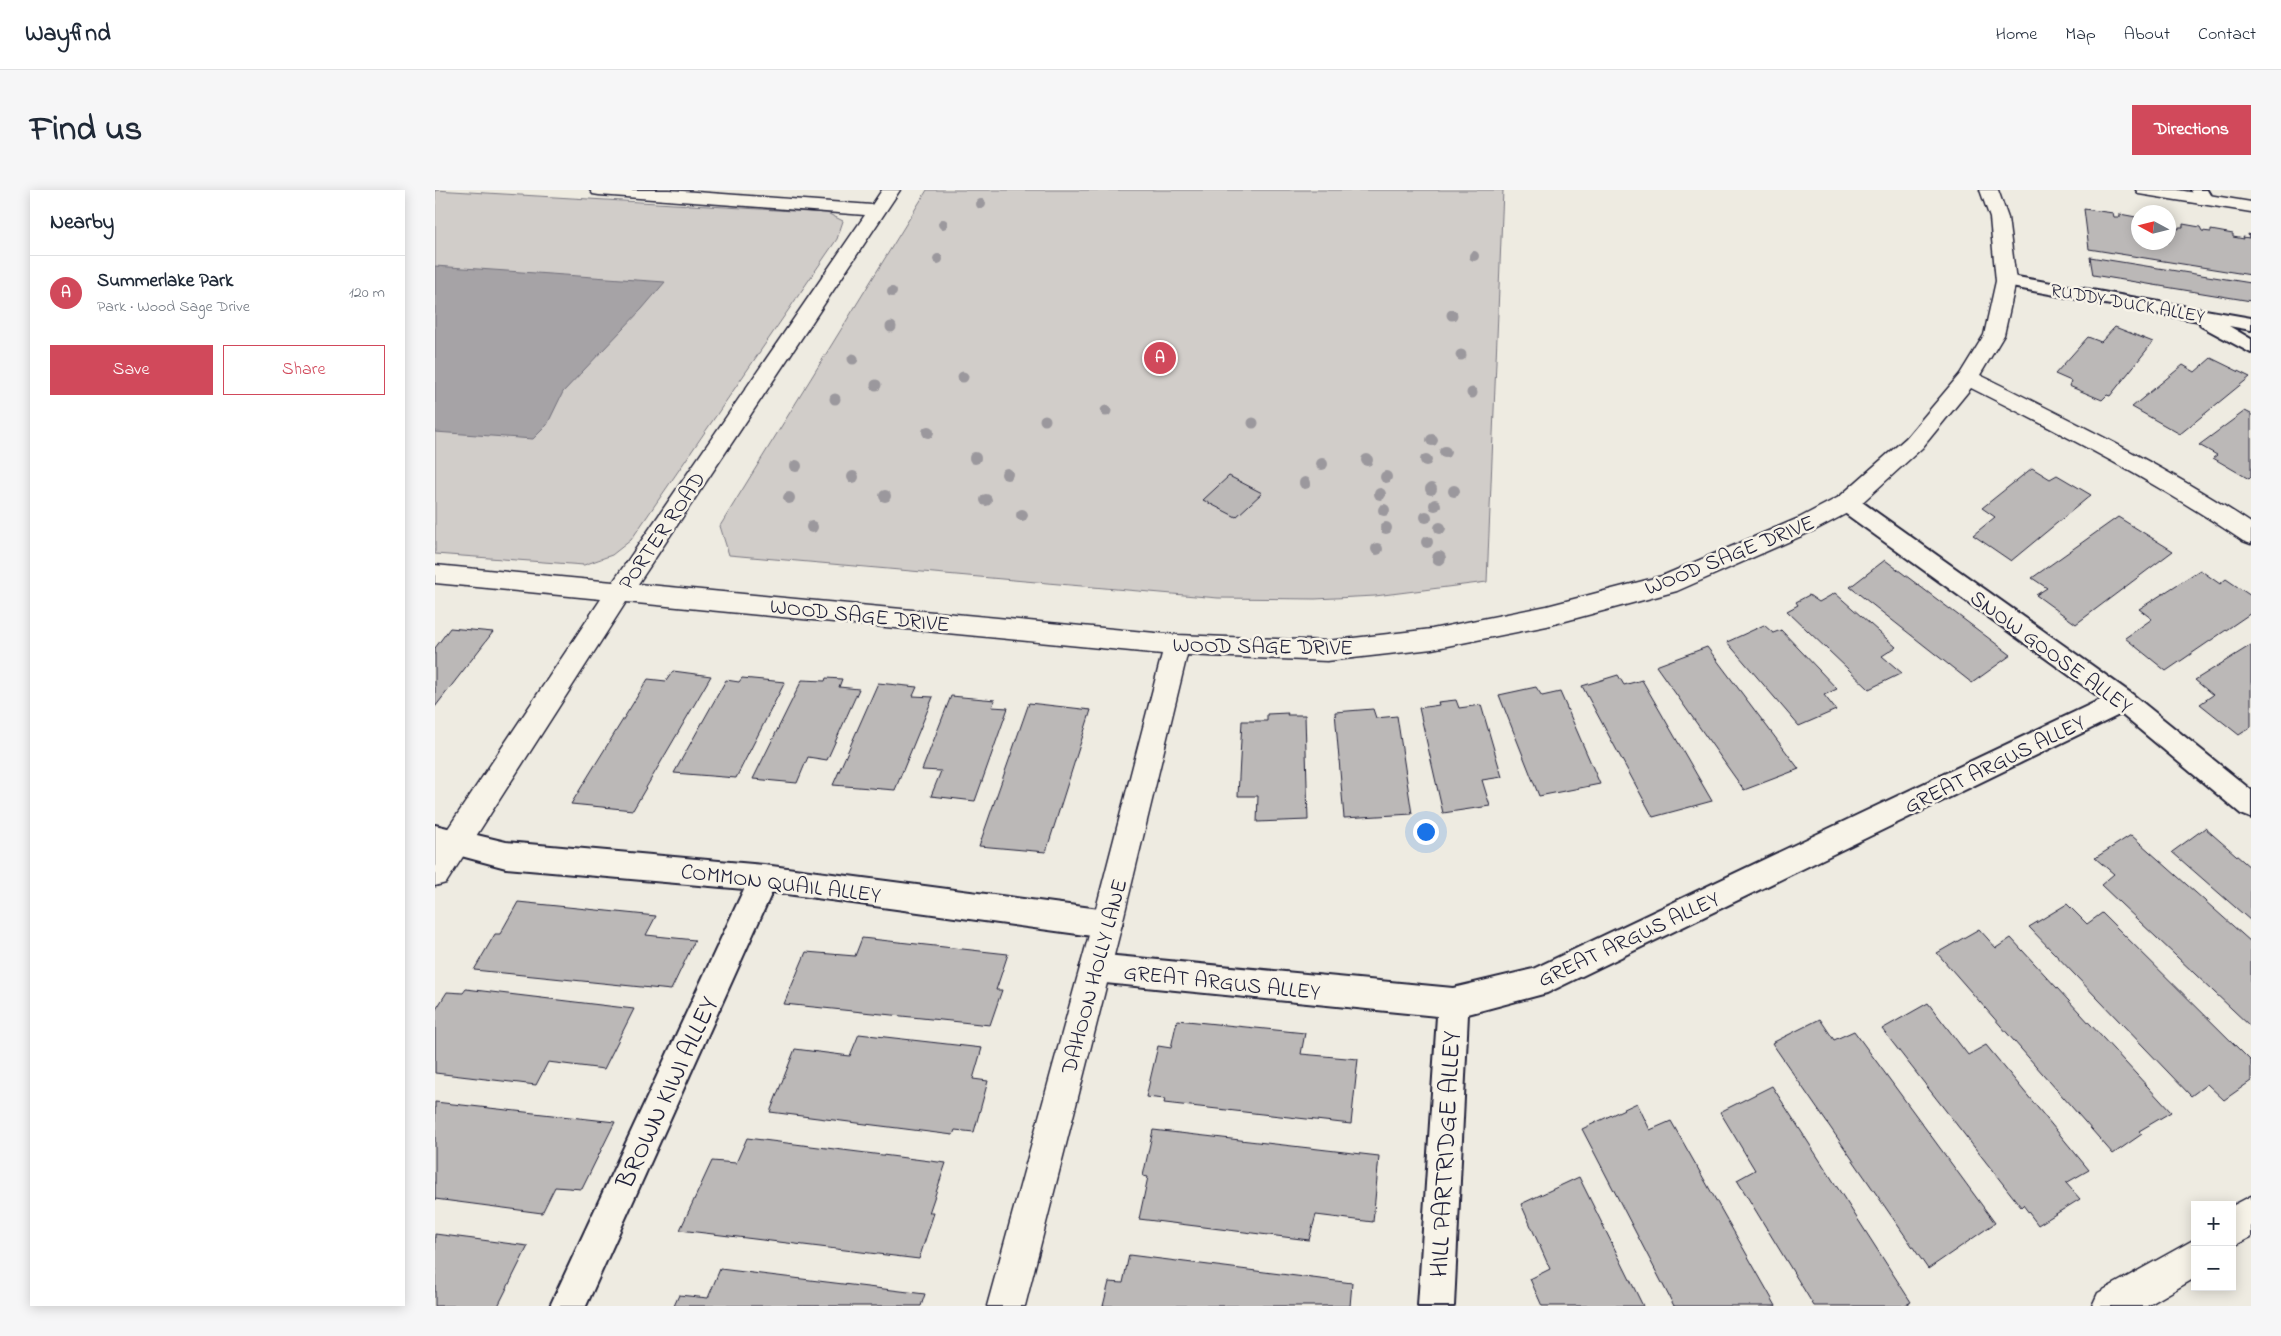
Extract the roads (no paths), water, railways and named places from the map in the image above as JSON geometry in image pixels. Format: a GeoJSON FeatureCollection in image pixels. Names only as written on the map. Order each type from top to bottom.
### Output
{"type":"FeatureCollection","features":[{"type":"Feature","properties":{"kind":"street"},"geometry":{"type":"LineString","coordinates":[[599,190],[877,211]]}},
{"type":"Feature","properties":{"kind":"street","name":"PORTER ROAD"},"geometry":{"type":"LineString","coordinates":[[435,873],[445,839],[620,591],[891,190]]}},
{"type":"Feature","properties":{"kind":"street","name":"WOOD SAGE DRIVE"},"geometry":{"type":"LineString","coordinates":[[435,574],[1177,645],[1327,651],[1432,639],[1547,616],[1668,584],[1807,524],[1847,503],[1914,443],[1968,378],[1994,335],[2006,281],[1999,218],[1989,190]]}},
{"type":"Feature","properties":{"kind":"street"},"geometry":{"type":"LineString","coordinates":[[2145,190],[2202,195],[2251,207]]}},
{"type":"Feature","properties":{"kind":"street"},"geometry":{"type":"LineString","coordinates":[[1968,378],[2104,446],[2193,496],[2251,535]]}},
{"type":"Feature","properties":{"kind":"street","name":"DAHOON HOLLY LANE"},"geometry":{"type":"LineString","coordinates":[[1006,1306],[1107,924],[1177,645]]}},
{"type":"Feature","properties":{"kind":"street"},"geometry":{"type":"LineString","coordinates":[[2236,1226],[2251,1214]]}},
{"type":"Feature","properties":{"kind":"street"},"geometry":{"type":"LineString","coordinates":[[2111,1306],[2191,1258]]}},
{"type":"Feature","properties":{"kind":"lane","name":"RUDDY DUCK ALLEY"},"geometry":{"type":"LineString","coordinates":[[2006,281],[2251,324]]}},
{"type":"Feature","properties":{"kind":"lane"},"geometry":{"type":"LineString","coordinates":[[2192,313],[2251,347]]}},
{"type":"Feature","properties":{"kind":"lane","name":"SNOW GOOSE ALLEY"},"geometry":{"type":"LineString","coordinates":[[1847,503],[2123,701],[2251,806]]}},
{"type":"Feature","properties":{"kind":"lane","name":"GREAT ARGUS ALLEY"},"geometry":{"type":"LineString","coordinates":[[1095,968],[1453,1003],[1535,983],[2123,701]]}},
{"type":"Feature","properties":{"kind":"lane","name":"COMMON QUAIL ALLEY"},"geometry":{"type":"LineString","coordinates":[[445,839],[505,855],[764,878],[1107,924]]}},
{"type":"Feature","properties":{"kind":"lane","name":"BROWN KIWI ALLEY"},"geometry":{"type":"LineString","coordinates":[[568,1306],[764,878]]}},
{"type":"Feature","properties":{"kind":"lane","name":"HILL PARTRIDGE ALLEY"},"geometry":{"type":"LineString","coordinates":[[1436,1306],[1453,1003]]}},
{"type":"Feature","properties":{"kind":"place","name":"Summerlake Park"},"geometry":{"type":"Point","coordinates":[1160,358]}}]}
